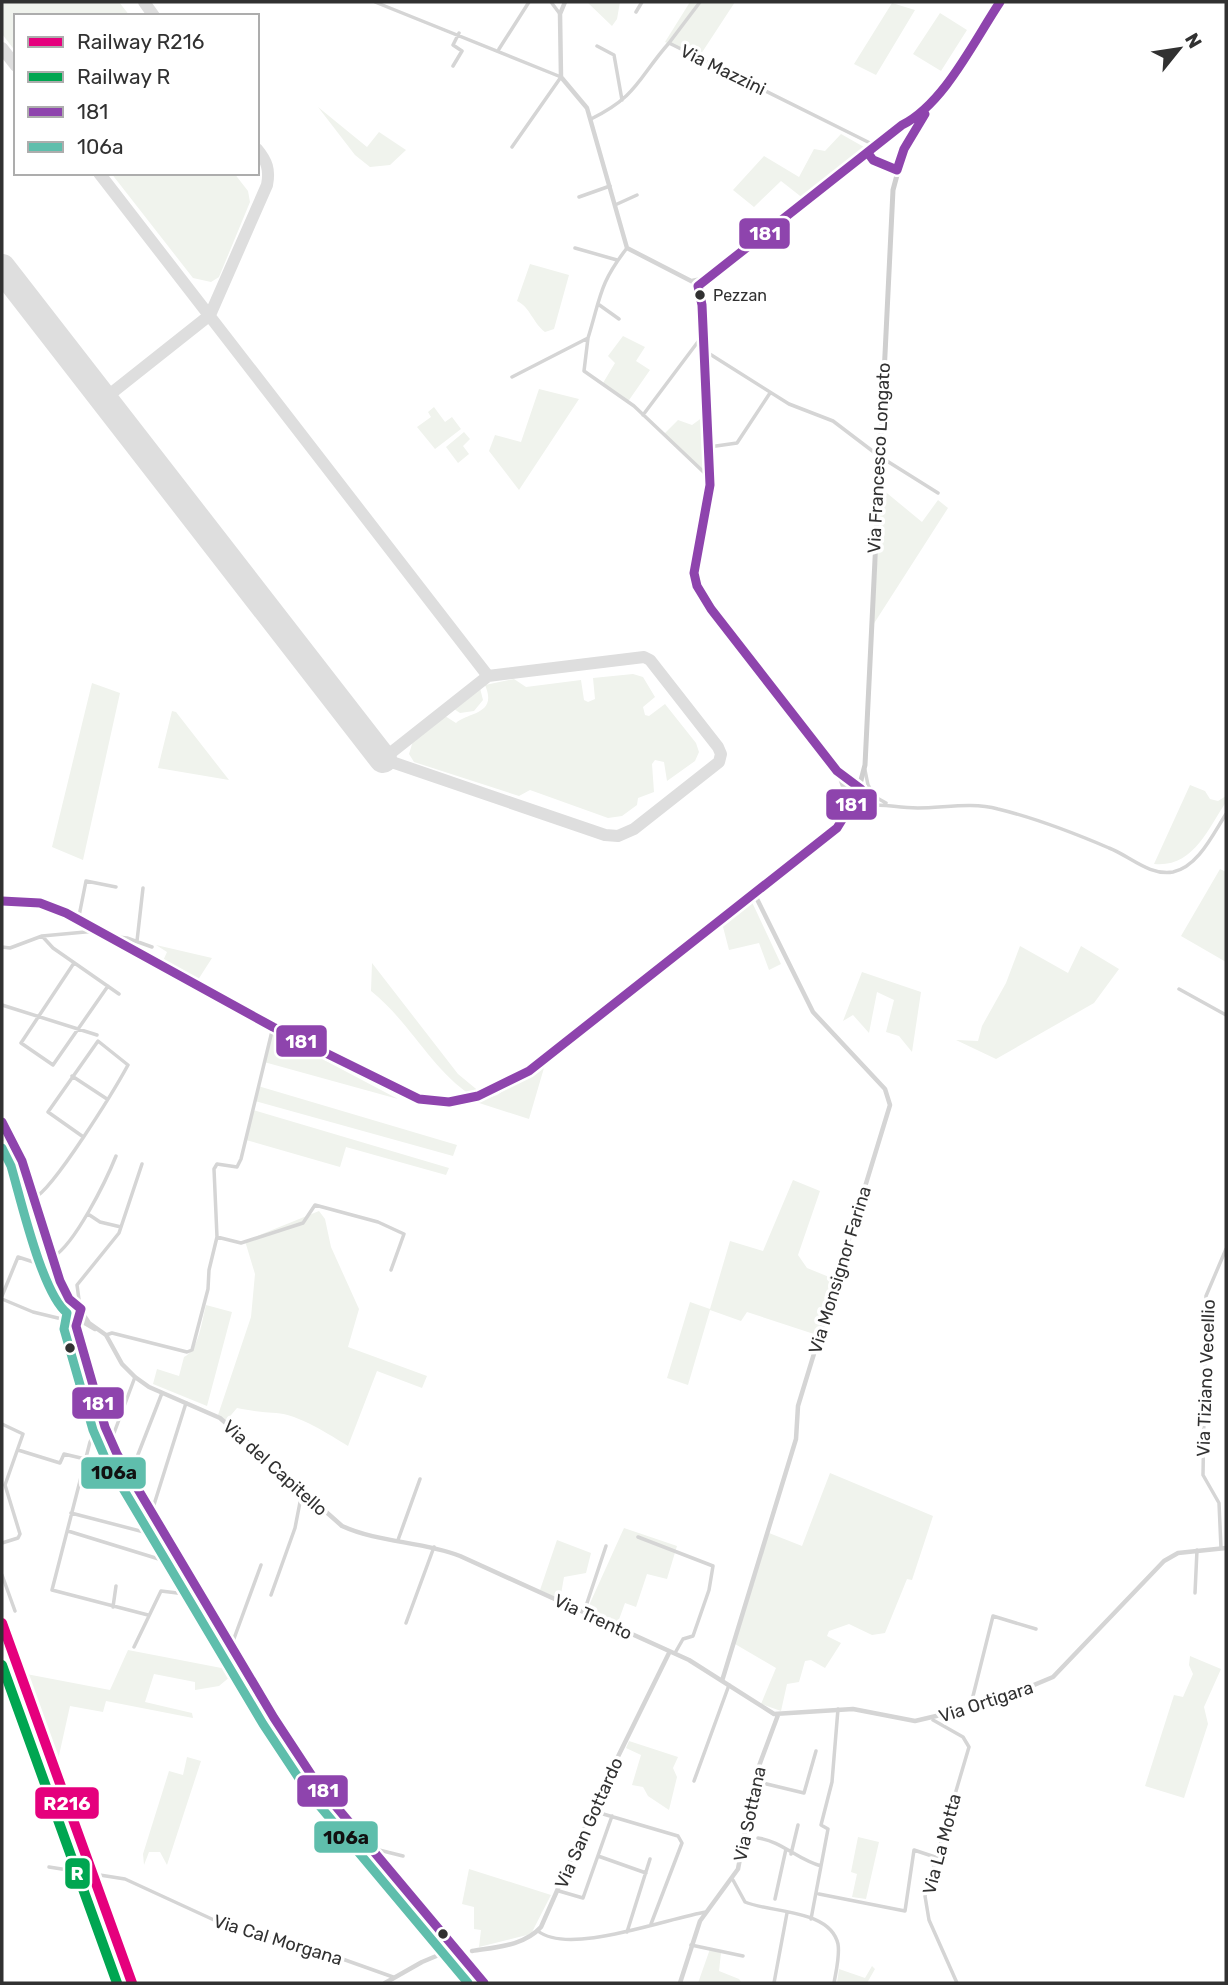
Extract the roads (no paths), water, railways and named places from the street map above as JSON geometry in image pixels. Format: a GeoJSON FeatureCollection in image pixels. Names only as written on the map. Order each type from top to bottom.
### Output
{"type":"FeatureCollection","features":[{"type":"Feature","properties":{"kind":"main road","name":"Via Francesco Longato"},"geometry":{"type":"LineString","coordinates":[[2,901],[40,903],[78,920],[273,1027],[419,1099],[449,1102],[478,1096],[529,1071],[842,822],[860,792],[865,765],[891,213],[897,170],[904,149],[1000,2]]}},
{"type":"Feature","properties":{"kind":"main road"},"geometry":{"type":"LineString","coordinates":[[2,1122],[12,1140],[34,1198],[60,1281],[67,1320],[85,1359]]}},
{"type":"Feature","properties":{"kind":"main road"},"geometry":{"type":"LineString","coordinates":[[60,1281],[81,1310],[78,1320],[85,1359],[111,1441],[274,1718],[326,1794],[463,1962],[484,1983]]}},
{"type":"Feature","properties":{"kind":"main road"},"geometry":{"type":"LineString","coordinates":[[64,1308],[76,1302]]}},
{"type":"Feature","properties":{"kind":"main road"},"geometry":{"type":"LineString","coordinates":[[67,1320],[78,1320]]}},
{"type":"Feature","properties":{"kind":"street"},"geometry":{"type":"LineString","coordinates":[[375,2],[499,49],[561,77],[579,97],[591,119],[627,248],[702,284]]}},
{"type":"Feature","properties":{"kind":"street"},"geometry":{"type":"LineString","coordinates":[[499,49],[529,2]]}},
{"type":"Feature","properties":{"kind":"street"},"geometry":{"type":"LineString","coordinates":[[551,2],[559,14]]}},
{"type":"Feature","properties":{"kind":"street"},"geometry":{"type":"LineString","coordinates":[[512,148],[561,77],[559,14],[565,2]]}},
{"type":"Feature","properties":{"kind":"street"},"geometry":{"type":"LineString","coordinates":[[636,12],[642,2]]}},
{"type":"Feature","properties":{"kind":"street"},"geometry":{"type":"LineString","coordinates":[[669,43],[700,2]]}},
{"type":"Feature","properties":{"kind":"street"},"geometry":{"type":"LineString","coordinates":[[453,66],[463,51],[453,45],[458,33]]}},
{"type":"Feature","properties":{"kind":"street","name":"Via Mazzini"},"geometry":{"type":"LineString","coordinates":[[591,119],[622,101],[636,88],[669,43],[876,146]]}},
{"type":"Feature","properties":{"kind":"street"},"geometry":{"type":"LineString","coordinates":[[597,46],[614,55],[622,101]]}},
{"type":"Feature","properties":{"kind":"street"},"geometry":{"type":"LineString","coordinates":[[842,822],[848,803],[837,771],[711,608],[697,586],[694,573],[710,478],[702,284],[902,125],[920,116],[935,99]]}},
{"type":"Feature","properties":{"kind":"street"},"geometry":{"type":"LineString","coordinates":[[867,153],[873,160],[897,170]]}},
{"type":"Feature","properties":{"kind":"street"},"geometry":{"type":"LineString","coordinates":[[579,197],[610,186]]}},
{"type":"Feature","properties":{"kind":"street"},"geometry":{"type":"LineString","coordinates":[[615,205],[637,195]]}},
{"type":"Feature","properties":{"kind":"street"},"geometry":{"type":"LineString","coordinates":[[575,248],[617,260]]}},
{"type":"Feature","properties":{"kind":"street"},"geometry":{"type":"LineString","coordinates":[[627,248],[600,289],[588,338],[584,371],[643,415],[710,478]]}},
{"type":"Feature","properties":{"kind":"street"},"geometry":{"type":"LineString","coordinates":[[597,304],[619,319]]}},
{"type":"Feature","properties":{"kind":"street"},"geometry":{"type":"LineString","coordinates":[[643,415],[703,335]]}},
{"type":"Feature","properties":{"kind":"street"},"geometry":{"type":"LineString","coordinates":[[512,377],[588,338]]}},
{"type":"Feature","properties":{"kind":"street"},"geometry":{"type":"LineString","coordinates":[[705,351],[789,404],[833,421],[879,456],[938,493]]}},
{"type":"Feature","properties":{"kind":"street"},"geometry":{"type":"LineString","coordinates":[[709,447],[737,443],[771,393]]}},
{"type":"Feature","properties":{"kind":"street"},"geometry":{"type":"LineString","coordinates":[[865,765],[867,780],[875,797]]}},
{"type":"Feature","properties":{"kind":"street"},"geometry":{"type":"LineString","coordinates":[[837,771],[873,803]]}},
{"type":"Feature","properties":{"kind":"street"},"geometry":{"type":"LineString","coordinates":[[852,784],[863,777]]}},
{"type":"Feature","properties":{"kind":"street"},"geometry":{"type":"LineString","coordinates":[[841,779],[860,792],[888,804]]}},
{"type":"Feature","properties":{"kind":"street"},"geometry":{"type":"LineString","coordinates":[[842,822],[860,808],[873,803],[914,808],[998,808],[1111,848],[1150,870],[1166,872],[1182,869],[1195,859],[1226,814]]}},
{"type":"Feature","properties":{"kind":"street"},"geometry":{"type":"LineString","coordinates":[[78,920],[86,881],[116,887]]}},
{"type":"Feature","properties":{"kind":"street"},"geometry":{"type":"LineString","coordinates":[[137,941],[143,888]]}},
{"type":"Feature","properties":{"kind":"street","name":"Via Monsignor Farina"},"geometry":{"type":"LineString","coordinates":[[722,1681],[796,1439],[798,1406],[890,1105],[885,1089],[857,1063],[813,1012],[754,893]]}},
{"type":"Feature","properties":{"kind":"street"},"geometry":{"type":"LineString","coordinates":[[2,947],[10,948],[42,936],[96,931]]}},
{"type":"Feature","properties":{"kind":"street"},"geometry":{"type":"LineString","coordinates":[[42,936],[53,948],[119,994]]}},
{"type":"Feature","properties":{"kind":"street"},"geometry":{"type":"LineString","coordinates":[[106,936],[118,936],[152,947]]}},
{"type":"Feature","properties":{"kind":"street"},"geometry":{"type":"LineString","coordinates":[[74,963],[21,1043],[53,1065],[107,986]]}},
{"type":"Feature","properties":{"kind":"street"},"geometry":{"type":"LineString","coordinates":[[1179,989],[1226,1014]]}},
{"type":"Feature","properties":{"kind":"street"},"geometry":{"type":"LineString","coordinates":[[2,1005],[97,1035]]}},
{"type":"Feature","properties":{"kind":"street"},"geometry":{"type":"LineString","coordinates":[[78,1320],[104,1333],[187,1352],[192,1349],[206,1300],[217,1237],[214,1169],[217,1164],[237,1167],[241,1159],[273,1027]]}},
{"type":"Feature","properties":{"kind":"street"},"geometry":{"type":"LineString","coordinates":[[34,1198],[46,1189],[82,1136],[107,1099],[128,1065],[99,1041],[48,1112],[82,1136]]}},
{"type":"Feature","properties":{"kind":"street"},"geometry":{"type":"LineString","coordinates":[[72,1076],[107,1099]]}},
{"type":"Feature","properties":{"kind":"street"},"geometry":{"type":"LineString","coordinates":[[2,1138],[12,1140]]}},
{"type":"Feature","properties":{"kind":"street"},"geometry":{"type":"LineString","coordinates":[[52,1258],[57,1256],[87,1213],[106,1181],[116,1156]]}},
{"type":"Feature","properties":{"kind":"street"},"geometry":{"type":"LineString","coordinates":[[76,1302],[78,1284],[121,1227],[142,1164]]}},
{"type":"Feature","properties":{"kind":"street"},"geometry":{"type":"LineString","coordinates":[[217,1237],[241,1243],[303,1223],[315,1205],[377,1222],[404,1234],[391,1270]]}},
{"type":"Feature","properties":{"kind":"street"},"geometry":{"type":"LineString","coordinates":[[87,1213],[100,1222],[121,1227]]}},
{"type":"Feature","properties":{"kind":"street","name":"Via Tiziano Vecellio"},"geometry":{"type":"LineString","coordinates":[[1224,1548],[1219,1503],[1203,1475],[1206,1296],[1226,1249]]}},
{"type":"Feature","properties":{"kind":"street"},"geometry":{"type":"LineString","coordinates":[[55,1269],[18,1256],[2,1297],[67,1320]]}},
{"type":"Feature","properties":{"kind":"street"},"geometry":{"type":"LineString","coordinates":[[51,1316],[64,1308]]}},
{"type":"Feature","properties":{"kind":"street","name":"Via del Capitello"},"geometry":{"type":"LineString","coordinates":[[81,1310],[88,1321],[104,1333],[122,1364],[135,1377],[162,1393],[230,1425],[334,1521],[353,1531]]}},
{"type":"Feature","properties":{"kind":"street"},"geometry":{"type":"LineString","coordinates":[[111,1441],[135,1377]]}},
{"type":"Feature","properties":{"kind":"street"},"geometry":{"type":"LineString","coordinates":[[130,1475],[162,1393]]}},
{"type":"Feature","properties":{"kind":"street"},"geometry":{"type":"LineString","coordinates":[[152,1511],[186,1402]]}},
{"type":"Feature","properties":{"kind":"street"},"geometry":{"type":"LineString","coordinates":[[102,1417],[94,1430],[85,1460],[53,1592],[148,1615]]}},
{"type":"Feature","properties":{"kind":"street"},"geometry":{"type":"LineString","coordinates":[[2,1424],[23,1434],[5,1485],[20,1534],[18,1538],[2,1542]]}},
{"type":"Feature","properties":{"kind":"street"},"geometry":{"type":"LineString","coordinates":[[18,1450],[60,1463],[64,1454],[85,1460]]}},
{"type":"Feature","properties":{"kind":"street"},"geometry":{"type":"LineString","coordinates":[[398,1540],[420,1479]]}},
{"type":"Feature","properties":{"kind":"street"},"geometry":{"type":"LineString","coordinates":[[271,1595],[295,1528],[302,1492]]}},
{"type":"Feature","properties":{"kind":"street"},"geometry":{"type":"LineString","coordinates":[[72,1513],[169,1538]]}},
{"type":"Feature","properties":{"kind":"street"},"geometry":{"type":"LineString","coordinates":[[67,1531],[175,1564],[183,1561]]}},
{"type":"Feature","properties":{"kind":"street","name":"Via Trento"},"geometry":{"type":"LineString","coordinates":[[353,1531],[434,1547],[460,1556],[672,1653],[778,1715]]}},
{"type":"Feature","properties":{"kind":"street"},"geometry":{"type":"LineString","coordinates":[[638,1537],[713,1566],[709,1590],[693,1636],[683,1639],[672,1653]]}},
{"type":"Feature","properties":{"kind":"street"},"geometry":{"type":"LineString","coordinates":[[584,1612],[606,1546]]}},
{"type":"Feature","properties":{"kind":"street"},"geometry":{"type":"LineString","coordinates":[[406,1623],[434,1547]]}},
{"type":"Feature","properties":{"kind":"street","name":"Via Ortigara"},"geometry":{"type":"LineString","coordinates":[[778,1715],[853,1709],[915,1721],[933,1720],[1002,1700],[1052,1677],[1159,1565],[1178,1553],[1224,1548]]}},
{"type":"Feature","properties":{"kind":"street"},"geometry":{"type":"LineString","coordinates":[[1195,1593],[1197,1550]]}},
{"type":"Feature","properties":{"kind":"street"},"geometry":{"type":"LineString","coordinates":[[232,1644],[261,1565]]}},
{"type":"Feature","properties":{"kind":"street"},"geometry":{"type":"LineString","coordinates":[[2,1575],[15,1611]]}},
{"type":"Feature","properties":{"kind":"street"},"geometry":{"type":"LineString","coordinates":[[113,1607],[116,1586]]}},
{"type":"Feature","properties":{"kind":"street"},"geometry":{"type":"LineString","coordinates":[[134,1647],[163,1590],[195,1597],[204,1596]]}},
{"type":"Feature","properties":{"kind":"street"},"geometry":{"type":"LineString","coordinates":[[970,1708],[993,1616],[1036,1629]]}},
{"type":"Feature","properties":{"kind":"street","name":"Via San Gottardo"},"geometry":{"type":"LineString","coordinates":[[538,1931],[559,1891],[593,1811],[672,1653]]}},
{"type":"Feature","properties":{"kind":"street"},"geometry":{"type":"LineString","coordinates":[[694,1782],[729,1685]]}},
{"type":"Feature","properties":{"kind":"street"},"geometry":{"type":"LineString","coordinates":[[811,1919],[818,1894],[828,1829],[821,1825],[832,1782],[838,1709]]}},
{"type":"Feature","properties":{"kind":"street","name":"Via Sottana"},"geometry":{"type":"LineString","coordinates":[[680,1983],[691,1945],[706,1912],[733,1880],[743,1853],[754,1781],[778,1715]]}},
{"type":"Feature","properties":{"kind":"street","name":"Via La Motta"},"geometry":{"type":"LineString","coordinates":[[933,1720],[963,1737],[969,1747],[925,1896],[929,1920],[957,1983]]}},
{"type":"Feature","properties":{"kind":"street"},"geometry":{"type":"LineString","coordinates":[[754,1781],[804,1793],[816,1751]]}},
{"type":"Feature","properties":{"kind":"street"},"geometry":{"type":"LineString","coordinates":[[593,1811],[678,1836],[682,1843],[651,1924]]}},
{"type":"Feature","properties":{"kind":"street"},"geometry":{"type":"LineString","coordinates":[[559,1891],[583,1898],[612,1816]]}},
{"type":"Feature","properties":{"kind":"street"},"geometry":{"type":"LineString","coordinates":[[791,1854],[798,1825]]}},
{"type":"Feature","properties":{"kind":"street"},"geometry":{"type":"LineString","coordinates":[[758,1838],[786,1849],[802,1861],[821,1866]]}},
{"type":"Feature","properties":{"kind":"street"},"geometry":{"type":"LineString","coordinates":[[775,1899],[786,1849]]}},
{"type":"Feature","properties":{"kind":"street"},"geometry":{"type":"LineString","coordinates":[[374,1854],[379,1850],[403,1856]]}},
{"type":"Feature","properties":{"kind":"street"},"geometry":{"type":"LineString","coordinates":[[818,1894],[905,1911],[914,1850],[935,1857]]}},
{"type":"Feature","properties":{"kind":"street"},"geometry":{"type":"LineString","coordinates":[[598,1856],[646,1873]]}},
{"type":"Feature","properties":{"kind":"street"},"geometry":{"type":"LineString","coordinates":[[627,1933],[650,1859]]}},
{"type":"Feature","properties":{"kind":"street","name":"Via Cal Morgana"},"geometry":{"type":"LineString","coordinates":[[49,1867],[125,1879],[227,1926],[334,1956],[390,1978],[395,1976]]}},
{"type":"Feature","properties":{"kind":"street"},"geometry":{"type":"LineString","coordinates":[[733,1880],[745,1902],[811,1919],[830,1930],[836,1940],[834,1983]]}},
{"type":"Feature","properties":{"kind":"street"},"geometry":{"type":"LineString","coordinates":[[472,1951],[520,1942],[538,1931],[551,1938],[571,1939],[627,1933],[651,1924],[706,1912]]}},
{"type":"Feature","properties":{"kind":"street"},"geometry":{"type":"LineString","coordinates":[[774,1983],[787,1913]]}},
{"type":"Feature","properties":{"kind":"street"},"geometry":{"type":"LineString","coordinates":[[691,1945],[743,1956]]}},
{"type":"Feature","properties":{"kind":"street"},"geometry":{"type":"LineString","coordinates":[[385,1983],[453,1949]]}},
{"type":"Feature","properties":{"kind":"street"},"geometry":{"type":"LineString","coordinates":[[443,1954],[463,1962]]}},
{"type":"Feature","properties":{"kind":"rail line","name":"R216"},"geometry":{"type":"LineString","coordinates":[[2,1623],[132,1983]]}},
{"type":"Feature","properties":{"kind":"rail line","name":"R"},"geometry":{"type":"LineString","coordinates":[[2,1665],[117,1983]]}},
{"type":"Feature","properties":{"kind":"place","name":"Pezzan"},"geometry":{"type":"Point","coordinates":[700,295]}}]}
